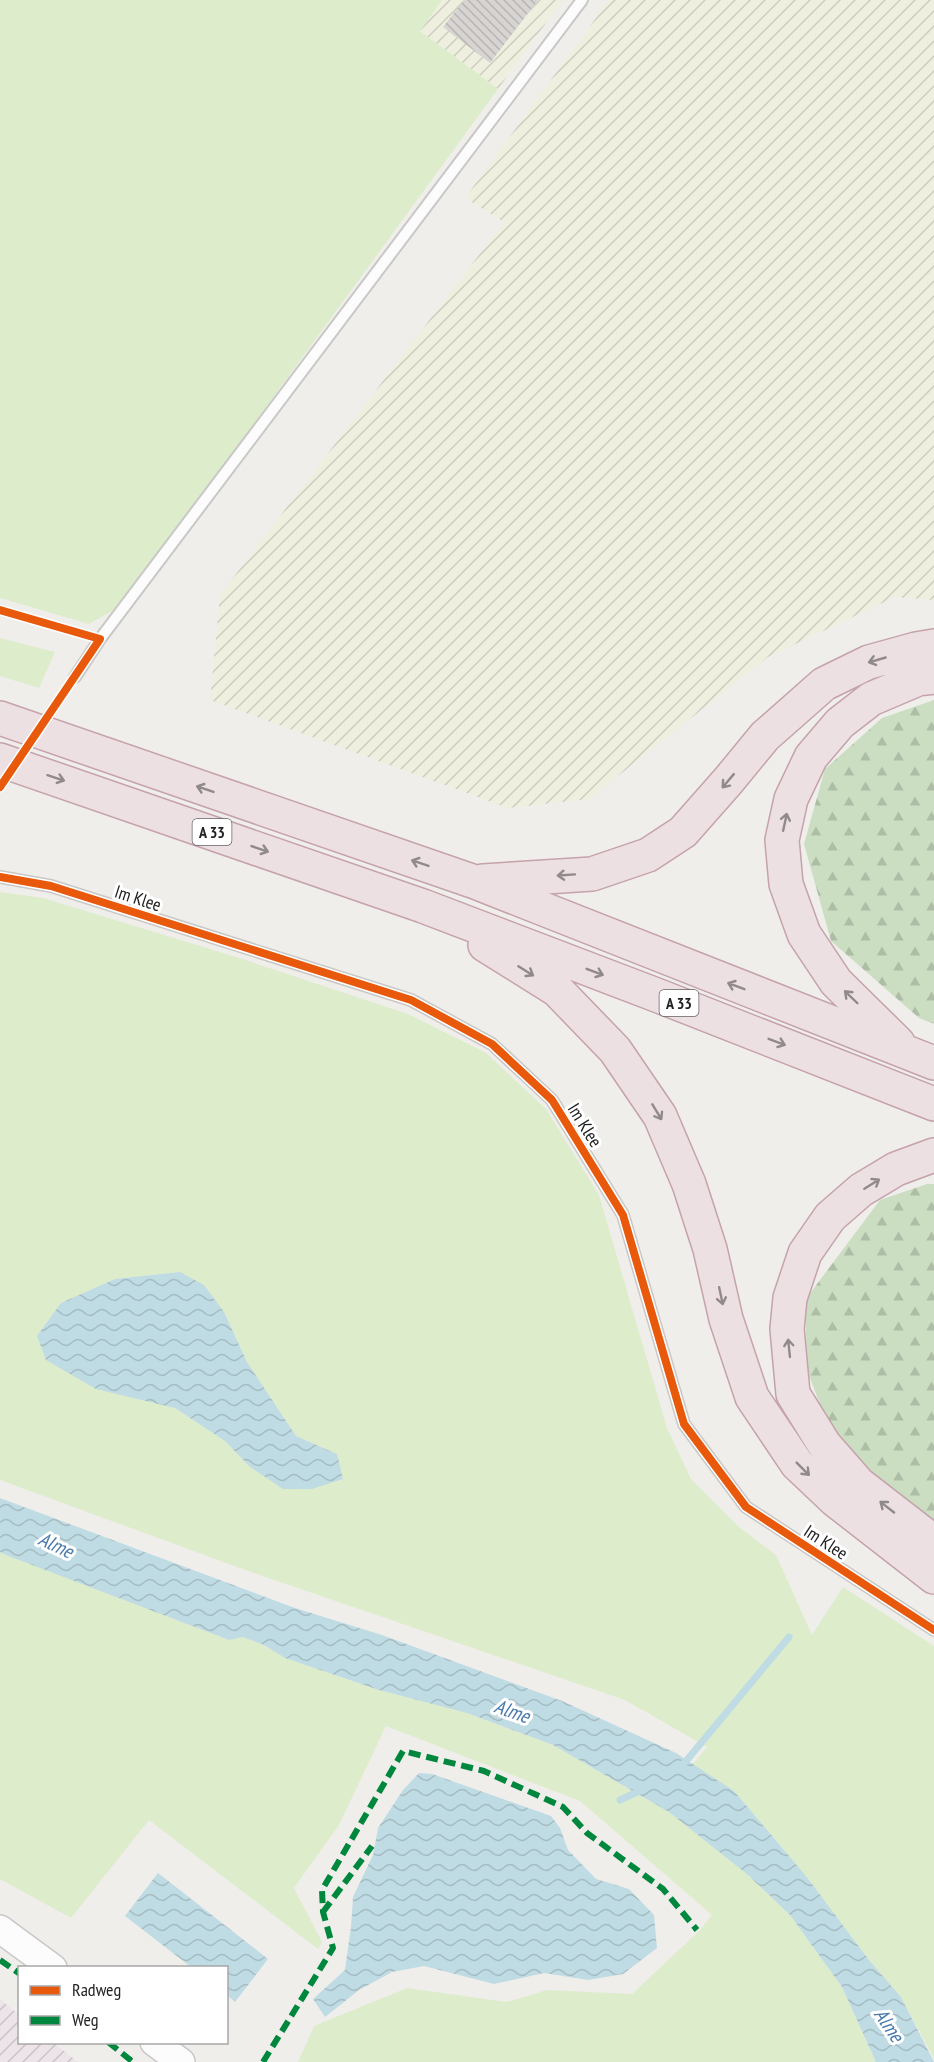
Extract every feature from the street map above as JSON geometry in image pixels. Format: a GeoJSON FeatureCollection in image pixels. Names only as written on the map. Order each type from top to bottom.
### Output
{"type":"FeatureCollection","features":[{"type":"Feature","properties":{"kind":"highway"},"geometry":{"type":"LineString","coordinates":[[475,882],[592,874],[648,855],[683,832],[765,736],[824,684],[868,662],[934,646]]}},
{"type":"Feature","properties":{"kind":"highway"},"geometry":{"type":"LineString","coordinates":[[921,1058],[836,982],[804,934],[786,884],[782,840],[790,799],[811,757],[840,723],[871,699],[918,679],[934,676]]}},
{"type":"Feature","properties":{"kind":"highway","name":"A 33"},"geometry":{"type":"LineString","coordinates":[[0,718],[475,882],[921,1058]]}},
{"type":"Feature","properties":{"kind":"highway","name":"A 33"},"geometry":{"type":"LineString","coordinates":[[0,760],[423,906],[934,1104]]}},
{"type":"Feature","properties":{"kind":"highway"},"geometry":{"type":"LineString","coordinates":[[423,906],[557,990],[615,1050],[660,1116],[688,1184],[710,1249],[726,1319],[752,1397],[797,1464],[836,1500],[934,1576]]}},
{"type":"Feature","properties":{"kind":"highway"},"geometry":{"type":"LineString","coordinates":[[934,1155],[896,1169],[861,1190],[830,1217],[805,1253],[790,1298],[787,1329],[793,1394],[825,1444],[859,1485],[934,1542]]}},
{"type":"Feature","properties":{"kind":"street"},"geometry":{"type":"LineString","coordinates":[[0,1929],[49,1966]]}},
{"type":"Feature","properties":{"kind":"street"},"geometry":{"type":"LineString","coordinates":[[155,2044],[181,2062]]}},
{"type":"Feature","properties":{"kind":"lane"},"geometry":{"type":"LineString","coordinates":[[75,678],[100,639],[582,0]]}},
{"type":"Feature","properties":{"kind":"lane","name":"Im Klee"},"geometry":{"type":"LineString","coordinates":[[0,877],[51,886],[411,1000],[492,1044],[552,1100],[623,1215],[684,1424],[711,1461],[746,1507],[934,1630]]}},
{"type":"Feature","properties":{"kind":"shaded area"},"geometry":{"type":"Polygon","coordinates":[[[0,1999],[18,2014],[18,2044],[55,2044],[78,2062],[0,2062],[0,1999]]]}},
{"type":"Feature","properties":{"kind":"green space"},"geometry":{"type":"Polygon","coordinates":[[[0,0],[442,0],[420,31],[498,89],[121,606],[89,624],[0,598],[0,0]]]}},
{"type":"Feature","properties":{"kind":"green space"},"geometry":{"type":"Polygon","coordinates":[[[442,0],[563,0],[498,89],[420,31],[442,0]]]}},
{"type":"Feature","properties":{"kind":"green space"},"geometry":{"type":"Polygon","coordinates":[[[609,0],[934,0],[934,600],[895,597],[768,657],[589,799],[508,808],[210,700],[220,595],[504,222],[465,198],[609,0]]]}},
{"type":"Feature","properties":{"kind":"green space"},"geometry":{"type":"Polygon","coordinates":[[[0,638],[55,652],[39,688],[0,676],[0,638]]]}},
{"type":"Feature","properties":{"kind":"green space"},"geometry":{"type":"Polygon","coordinates":[[[934,700],[934,1024],[919,1018],[831,941],[804,844],[825,769],[882,718],[934,700]]]}},
{"type":"Feature","properties":{"kind":"green space"},"geometry":{"type":"Polygon","coordinates":[[[0,892],[43,898],[233,956],[408,1014],[486,1053],[546,1109],[599,1195],[667,1428],[691,1479],[739,1527],[776,1555],[812,1635],[843,1587],[934,1646],[934,2059],[901,1997],[869,1960],[806,1876],[734,1791],[692,1765],[707,1747],[625,1700],[248,1571],[0,1480],[0,892]],[[180,1272],[115,1279],[61,1303],[175,1408],[225,1441],[249,1466],[337,1454],[296,1436],[247,1362],[224,1312],[180,1272]]]}},
{"type":"Feature","properties":{"kind":"green space"},"geometry":{"type":"Polygon","coordinates":[[[927,1184],[934,1184],[934,1522],[852,1458],[825,1418],[807,1370],[805,1300],[880,1200],[927,1184]]]}},
{"type":"Feature","properties":{"kind":"green space"},"geometry":{"type":"Polygon","coordinates":[[[0,1552],[229,1640],[243,1637],[264,1645],[285,1658],[379,1690],[467,1713],[553,1745],[669,1812],[748,1875],[790,1915],[842,1987],[876,2062],[298,2062],[314,2026],[407,1988],[507,2002],[547,1990],[632,1994],[699,1931],[712,1915],[580,1801],[386,1726],[339,1825],[294,1888],[322,1942],[318,1949],[149,1820],[71,1918],[0,1879],[0,1552]]]}},
{"type":"Feature","properties":{"kind":"water"},"geometry":{"type":"Polygon","coordinates":[[[180,1272],[204,1285],[224,1312],[247,1362],[296,1436],[337,1454],[343,1479],[312,1489],[283,1489],[249,1466],[225,1441],[175,1408],[96,1389],[46,1360],[37,1336],[61,1303],[115,1279],[180,1272]]]}},
{"type":"Feature","properties":{"kind":"water","name":"Alme"},"geometry":{"type":"Polygon","coordinates":[[[0,1498],[295,1608],[382,1635],[562,1701],[676,1753],[734,1791],[806,1876],[869,1960],[901,1997],[934,2062],[876,2062],[842,1987],[790,1915],[748,1875],[669,1812],[553,1745],[467,1713],[379,1690],[285,1658],[264,1645],[243,1637],[229,1640],[6,1555],[0,1552],[0,1498]]]}},
{"type":"Feature","properties":{"kind":"water"},"geometry":{"type":"Polygon","coordinates":[[[419,1773],[432,1774],[551,1816],[560,1828],[568,1850],[596,1879],[629,1889],[654,1915],[657,1948],[623,1974],[588,1980],[544,1973],[494,1984],[424,1966],[392,1972],[359,1990],[325,2017],[313,1999],[345,1970],[353,1897],[373,1855],[378,1828],[403,1790],[419,1773]]]}},
{"type":"Feature","properties":{"kind":"water"},"geometry":{"type":"Polygon","coordinates":[[[158,1873],[268,1959],[235,2002],[228,1996],[228,1966],[190,1966],[125,1916],[158,1873]]]}},
{"type":"Feature","properties":{"kind":"building"},"geometry":{"type":"Polygon","coordinates":[[[464,0],[538,0],[490,63],[443,27],[464,0]]]}},
{"type":"Feature","properties":{"kind":"waterway"},"geometry":{"type":"LineString","coordinates":[[681,1766],[789,1637]]}},
{"type":"Feature","properties":{"kind":"waterway"},"geometry":{"type":"LineString","coordinates":[[620,1800],[644,1789]]}},
{"type":"Feature","properties":{"kind":"marked path"},"geometry":{"type":"LineString","coordinates":[[263,2062],[333,1948],[323,1912],[322,1890],[403,1751],[484,1771],[563,1807],[587,1833],[663,1889],[697,1930]]}},
{"type":"Feature","properties":{"kind":"marked path"},"geometry":{"type":"LineString","coordinates":[[323,1912],[372,1846]]}},
{"type":"Feature","properties":{"kind":"marked path"},"geometry":{"type":"LineString","coordinates":[[0,1960],[18,1973]]}},
{"type":"Feature","properties":{"kind":"marked path"},"geometry":{"type":"LineString","coordinates":[[110,2044],[133,2062]]}},
{"type":"Feature","properties":{"kind":"cycle path"},"geometry":{"type":"LineString","coordinates":[[0,610],[100,639],[0,787]]}},
{"type":"Feature","properties":{"kind":"cycle path"},"geometry":{"type":"LineString","coordinates":[[0,877],[51,886],[411,1000],[492,1044],[552,1100],[623,1215],[684,1424],[746,1507],[934,1630]]}}]}
